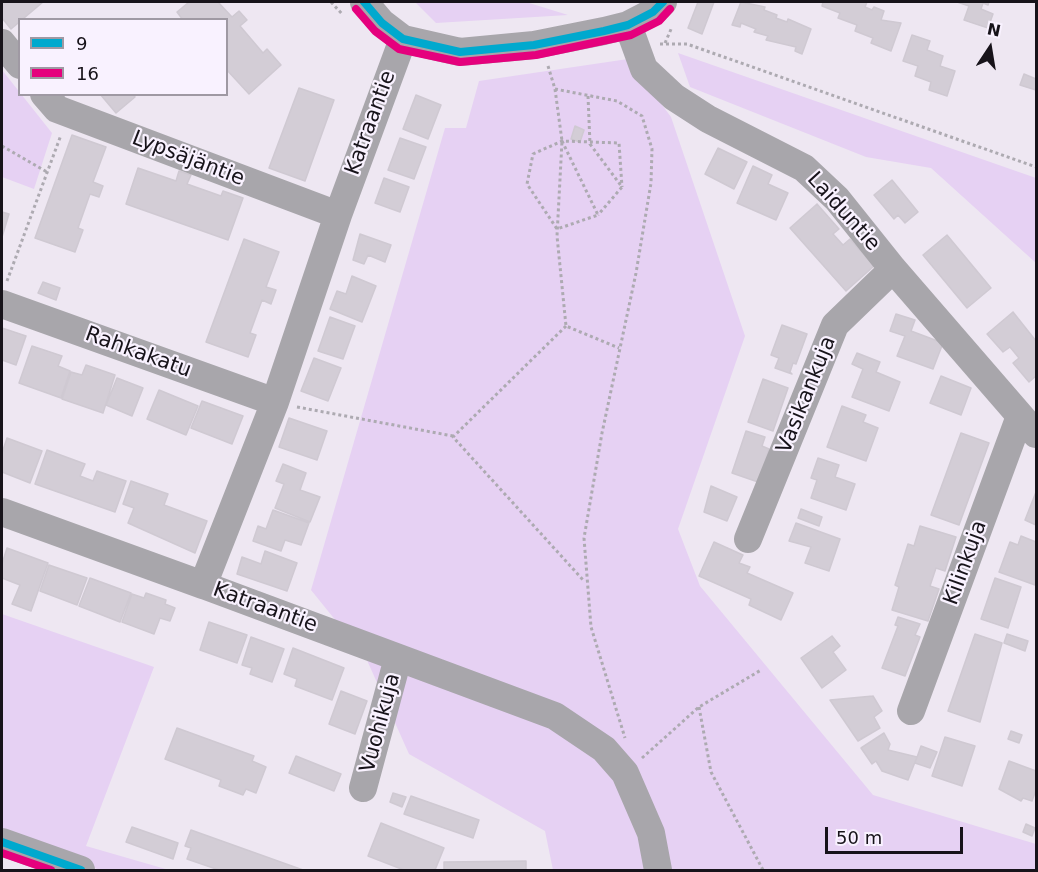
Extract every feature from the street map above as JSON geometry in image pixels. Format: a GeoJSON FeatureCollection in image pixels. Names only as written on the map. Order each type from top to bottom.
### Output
{"type":"FeatureCollection","features":[{"type":"Feature","properties":{"kind":"street"},"geometry":{"type":"LineString","coordinates":[[364,2],[382,23],[403,39],[460,52],[540,55],[628,25],[653,12],[663,2]]}},
{"type":"Feature","properties":{"kind":"street","name":"Laiduntie"},"geometry":{"type":"LineString","coordinates":[[628,25],[644,69],[674,97],[708,119],[804,168],[837,200],[892,269],[1028,425]]}},
{"type":"Feature","properties":{"kind":"street","name":"Katraantie"},"geometry":{"type":"LineString","coordinates":[[403,39],[338,215],[275,402],[203,585],[555,716],[604,748],[625,773],[651,833],[658,870]]}},
{"type":"Feature","properties":{"kind":"street"},"geometry":{"type":"LineString","coordinates":[[2,43],[18,63]]}},
{"type":"Feature","properties":{"kind":"street","name":"Lypsäjäntie"},"geometry":{"type":"LineString","coordinates":[[46,96],[57,109],[69,114],[338,215]]}},
{"type":"Feature","properties":{"kind":"street","name":"Vasikankuja"},"geometry":{"type":"LineString","coordinates":[[748,539],[835,325],[892,269]]}},
{"type":"Feature","properties":{"kind":"street","name":"Rahkakatu"},"geometry":{"type":"LineString","coordinates":[[3,295],[275,402]]}},
{"type":"Feature","properties":{"kind":"street","name":"Kilinkuja"},"geometry":{"type":"LineString","coordinates":[[911,711],[1028,425]]}},
{"type":"Feature","properties":{"kind":"street"},"geometry":{"type":"LineString","coordinates":[[2,512],[203,585]]}},
{"type":"Feature","properties":{"kind":"street","name":"Vuohikuja"},"geometry":{"type":"LineString","coordinates":[[363,788],[398,658]]}},
{"type":"Feature","properties":{"kind":"street"},"geometry":{"type":"LineString","coordinates":[[2,842],[81,870]]}},
{"type":"Feature","properties":{"kind":"path"},"geometry":{"type":"LineString","coordinates":[[687,44],[1036,167]]}},
{"type":"Feature","properties":{"kind":"path"},"geometry":{"type":"LineString","coordinates":[[540,55],[555,89],[562,141],[557,229],[567,326]]}},
{"type":"Feature","properties":{"kind":"path"},"geometry":{"type":"LineString","coordinates":[[555,89],[617,101],[642,116],[652,149],[649,195],[636,273],[619,348],[584,538],[585,583],[591,627],[625,732],[625,773]]}},
{"type":"Feature","properties":{"kind":"path"},"geometry":{"type":"LineString","coordinates":[[588,96],[590,144],[622,187]]}},
{"type":"Feature","properties":{"kind":"path"},"geometry":{"type":"LineString","coordinates":[[3,295],[69,114]]}},
{"type":"Feature","properties":{"kind":"path"},"geometry":{"type":"LineString","coordinates":[[562,141],[598,214]]}},
{"type":"Feature","properties":{"kind":"path"},"geometry":{"type":"LineString","coordinates":[[562,141],[590,144],[619,143],[622,187],[598,214],[557,229],[527,184],[533,154],[562,141]]}},
{"type":"Feature","properties":{"kind":"path"},"geometry":{"type":"LineString","coordinates":[[2,146],[47,172]]}},
{"type":"Feature","properties":{"kind":"path"},"geometry":{"type":"LineString","coordinates":[[567,326],[619,348]]}},
{"type":"Feature","properties":{"kind":"path"},"geometry":{"type":"LineString","coordinates":[[453,437],[567,326]]}},
{"type":"Feature","properties":{"kind":"path"},"geometry":{"type":"LineString","coordinates":[[275,402],[453,437],[585,583]]}},
{"type":"Feature","properties":{"kind":"path"},"geometry":{"type":"LineString","coordinates":[[625,773],[699,707],[761,670]]}},
{"type":"Feature","properties":{"kind":"path"},"geometry":{"type":"LineString","coordinates":[[699,707],[711,772],[763,870]]}},
{"type":"Feature","properties":{"kind":"shaded area"},"geometry":{"type":"Polygon","coordinates":[[[415,2],[526,2],[568,15],[436,23],[415,2]]]}},
{"type":"Feature","properties":{"kind":"shaded area"},"geometry":{"type":"Polygon","coordinates":[[[678,53],[1036,178],[1036,263],[931,168],[866,157],[690,87],[678,53]]]}},
{"type":"Feature","properties":{"kind":"shaded area"},"geometry":{"type":"Polygon","coordinates":[[[628,59],[671,117],[745,336],[678,529],[700,586],[873,795],[1036,844],[1036,870],[553,870],[545,831],[409,754],[366,658],[311,590],[445,128],[466,128],[479,81],[628,59]]]}},
{"type":"Feature","properties":{"kind":"shaded area"},"geometry":{"type":"Polygon","coordinates":[[[2,70],[18,90],[18,96],[23,96],[52,133],[34,189],[2,177],[2,70]]]}},
{"type":"Feature","properties":{"kind":"shaded area"},"geometry":{"type":"Polygon","coordinates":[[[2,614],[154,667],[86,846],[169,870],[100,870],[2,834],[2,614]]]}},
{"type":"Feature","properties":{"kind":"building"},"geometry":{"type":"Polygon","coordinates":[[[2,2],[43,2],[24,18],[18,18],[18,23],[11,29],[2,18],[2,2]]]}},
{"type":"Feature","properties":{"kind":"building"},"geometry":{"type":"Polygon","coordinates":[[[189,2],[218,2],[232,17],[239,11],[247,20],[240,26],[263,53],[267,49],[281,65],[249,94],[228,71],[228,18],[182,18],[177,12],[189,2]]]}},
{"type":"Feature","properties":{"kind":"building"},"geometry":{"type":"Polygon","coordinates":[[[698,2],[714,2],[702,34],[688,28],[698,2]]]}},
{"type":"Feature","properties":{"kind":"building"},"geometry":{"type":"Polygon","coordinates":[[[741,2],[765,7],[764,10],[777,15],[776,18],[787,22],[788,19],[811,29],[802,54],[795,51],[796,47],[766,40],[768,36],[754,32],[756,29],[741,23],[740,27],[732,25],[741,2]]]}},
{"type":"Feature","properties":{"kind":"building"},"geometry":{"type":"Polygon","coordinates":[[[823,2],[867,2],[865,7],[872,10],[874,7],[884,11],[881,20],[901,23],[891,51],[871,43],[873,38],[855,31],[857,25],[838,18],[840,13],[822,6],[823,2]]]}},
{"type":"Feature","properties":{"kind":"building"},"geometry":{"type":"Polygon","coordinates":[[[957,2],[989,2],[988,5],[983,3],[981,9],[993,14],[988,28],[964,20],[969,6],[957,2]]]}},
{"type":"Feature","properties":{"kind":"building"},"geometry":{"type":"Polygon","coordinates":[[[912,35],[930,41],[927,50],[943,56],[940,66],[955,71],[947,96],[929,90],[931,82],[915,76],[918,66],[903,61],[912,35]]]}},
{"type":"Feature","properties":{"kind":"building"},"geometry":{"type":"Polygon","coordinates":[[[1024,74],[1036,79],[1036,90],[1020,85],[1024,74]]]}},
{"type":"Feature","properties":{"kind":"building"},"geometry":{"type":"Polygon","coordinates":[[[299,88],[334,100],[305,181],[269,168],[299,88]]]}},
{"type":"Feature","properties":{"kind":"building"},"geometry":{"type":"Polygon","coordinates":[[[416,95],[441,105],[428,139],[403,129],[416,95]]]}},
{"type":"Feature","properties":{"kind":"building"},"geometry":{"type":"Polygon","coordinates":[[[102,96],[134,96],[135,97],[116,113],[102,96]]]}},
{"type":"Feature","properties":{"kind":"building"},"geometry":{"type":"Polygon","coordinates":[[[575,126],[584,130],[580,142],[571,139],[575,126]]]}},
{"type":"Feature","properties":{"kind":"building"},"geometry":{"type":"Polygon","coordinates":[[[72,135],[106,147],[93,182],[103,186],[99,197],[90,194],[78,228],[83,230],[75,252],[35,238],[72,135]]]}},
{"type":"Feature","properties":{"kind":"building"},"geometry":{"type":"Polygon","coordinates":[[[400,138],[426,147],[414,179],[388,170],[400,138]]]}},
{"type":"Feature","properties":{"kind":"building"},"geometry":{"type":"Polygon","coordinates":[[[718,148],[747,162],[734,189],[705,174],[718,148]]]}},
{"type":"Feature","properties":{"kind":"building"},"geometry":{"type":"Polygon","coordinates":[[[753,166],[772,175],[768,184],[788,193],[776,220],[737,203],[753,166]]]}},
{"type":"Feature","properties":{"kind":"building"},"geometry":{"type":"Polygon","coordinates":[[[138,168],[176,181],[179,171],[191,175],[187,184],[221,196],[223,191],[243,198],[228,240],[126,204],[138,168]]]}},
{"type":"Feature","properties":{"kind":"building"},"geometry":{"type":"Polygon","coordinates":[[[384,178],[409,187],[400,212],[375,203],[384,178]]]}},
{"type":"Feature","properties":{"kind":"building"},"geometry":{"type":"Polygon","coordinates":[[[892,180],[918,212],[905,223],[898,215],[894,219],[874,195],[892,180]]]}},
{"type":"Feature","properties":{"kind":"building"},"geometry":{"type":"Polygon","coordinates":[[[817,204],[839,229],[833,234],[843,245],[850,239],[874,266],[846,291],[790,228],[817,204]]]}},
{"type":"Feature","properties":{"kind":"building"},"geometry":{"type":"Polygon","coordinates":[[[2,212],[9,214],[2,237],[2,212]]]}},
{"type":"Feature","properties":{"kind":"building"},"geometry":{"type":"Polygon","coordinates":[[[360,234],[391,245],[385,262],[368,255],[364,264],[353,260],[360,234]]]}},
{"type":"Feature","properties":{"kind":"building"},"geometry":{"type":"Polygon","coordinates":[[[947,235],[991,288],[967,308],[923,255],[947,235]]]}},
{"type":"Feature","properties":{"kind":"building"},"geometry":{"type":"Polygon","coordinates":[[[244,239],[279,252],[266,287],[276,290],[271,304],[262,300],[250,333],[256,335],[248,357],[206,342],[244,239]]]}},
{"type":"Feature","properties":{"kind":"building"},"geometry":{"type":"Polygon","coordinates":[[[352,276],[376,286],[362,322],[330,309],[337,291],[346,294],[352,276]]]}},
{"type":"Feature","properties":{"kind":"building"},"geometry":{"type":"Polygon","coordinates":[[[43,282],[60,288],[56,300],[38,293],[43,282]]]}},
{"type":"Feature","properties":{"kind":"building"},"geometry":{"type":"Polygon","coordinates":[[[1013,312],[1036,341],[1036,376],[1029,382],[1013,363],[1019,358],[1010,347],[1003,352],[987,334],[1013,312]]]}},
{"type":"Feature","properties":{"kind":"building"},"geometry":{"type":"Polygon","coordinates":[[[896,314],[915,320],[911,331],[943,343],[933,369],[897,356],[905,336],[890,331],[896,314]]]}},
{"type":"Feature","properties":{"kind":"building"},"geometry":{"type":"Polygon","coordinates":[[[330,317],[355,326],[343,359],[318,351],[330,317]]]}},
{"type":"Feature","properties":{"kind":"building"},"geometry":{"type":"Polygon","coordinates":[[[782,325],[807,334],[796,364],[793,363],[790,372],[792,374],[775,368],[779,358],[771,355],[782,325]]]}},
{"type":"Feature","properties":{"kind":"building"},"geometry":{"type":"Polygon","coordinates":[[[2,328],[26,336],[16,365],[2,360],[2,328]]]}},
{"type":"Feature","properties":{"kind":"building"},"geometry":{"type":"Polygon","coordinates":[[[32,346],[62,356],[58,366],[70,371],[61,398],[19,383],[32,346]]]}},
{"type":"Feature","properties":{"kind":"building"},"geometry":{"type":"Polygon","coordinates":[[[857,353],[880,362],[876,372],[900,382],[889,411],[852,397],[863,369],[852,364],[857,353]]]}},
{"type":"Feature","properties":{"kind":"building"},"geometry":{"type":"Polygon","coordinates":[[[314,358],[341,368],[328,401],[301,391],[314,358]]]}},
{"type":"Feature","properties":{"kind":"building"},"geometry":{"type":"Polygon","coordinates":[[[86,365],[115,375],[103,413],[62,399],[71,372],[82,375],[86,365]]]}},
{"type":"Feature","properties":{"kind":"building"},"geometry":{"type":"Polygon","coordinates":[[[941,376],[971,388],[961,415],[930,403],[941,376]]]}},
{"type":"Feature","properties":{"kind":"building"},"geometry":{"type":"Polygon","coordinates":[[[117,378],[143,388],[132,416],[106,405],[117,378]]]}},
{"type":"Feature","properties":{"kind":"building"},"geometry":{"type":"Polygon","coordinates":[[[763,379],[788,388],[773,431],[748,422],[763,379]]]}},
{"type":"Feature","properties":{"kind":"building"},"geometry":{"type":"Polygon","coordinates":[[[159,390],[198,406],[186,435],[147,419],[159,390]]]}},
{"type":"Feature","properties":{"kind":"building"},"geometry":{"type":"Polygon","coordinates":[[[202,401],[243,416],[232,444],[191,428],[202,401]]]}},
{"type":"Feature","properties":{"kind":"building"},"geometry":{"type":"Polygon","coordinates":[[[842,406],[866,415],[863,422],[878,428],[866,461],[827,447],[842,406]]]}},
{"type":"Feature","properties":{"kind":"building"},"geometry":{"type":"Polygon","coordinates":[[[289,418],[327,431],[317,460],[279,447],[289,418]]]}},
{"type":"Feature","properties":{"kind":"building"},"geometry":{"type":"Polygon","coordinates":[[[746,431],[765,437],[762,446],[769,449],[758,482],[732,473],[746,431]]]}},
{"type":"Feature","properties":{"kind":"building"},"geometry":{"type":"Polygon","coordinates":[[[961,433],[989,443],[959,525],[931,515],[961,433]]]}},
{"type":"Feature","properties":{"kind":"building"},"geometry":{"type":"Polygon","coordinates":[[[7,438],[42,451],[30,483],[2,472],[2,453],[7,438]]]}},
{"type":"Feature","properties":{"kind":"building"},"geometry":{"type":"Polygon","coordinates":[[[47,450],[85,464],[80,476],[93,481],[97,471],[126,481],[115,512],[35,484],[47,450]]]}},
{"type":"Feature","properties":{"kind":"building"},"geometry":{"type":"Polygon","coordinates":[[[818,458],[839,465],[835,477],[855,484],[846,510],[811,498],[817,480],[811,478],[818,458]]]}},
{"type":"Feature","properties":{"kind":"building"},"geometry":{"type":"Polygon","coordinates":[[[283,464],[306,473],[300,490],[320,497],[310,522],[275,508],[284,484],[276,481],[283,464]]]}},
{"type":"Feature","properties":{"kind":"building"},"geometry":{"type":"Polygon","coordinates":[[[131,481],[168,494],[164,505],[207,521],[195,553],[128,523],[134,508],[123,504],[131,481]]]}},
{"type":"Feature","properties":{"kind":"building"},"geometry":{"type":"Polygon","coordinates":[[[711,486],[737,497],[727,521],[704,512],[711,486]]]}},
{"type":"Feature","properties":{"kind":"building"},"geometry":{"type":"Polygon","coordinates":[[[1036,492],[1036,525],[1025,520],[1036,492]]]}},
{"type":"Feature","properties":{"kind":"building"},"geometry":{"type":"Polygon","coordinates":[[[801,509],[822,517],[819,526],[798,518],[801,509]]]}},
{"type":"Feature","properties":{"kind":"building"},"geometry":{"type":"Polygon","coordinates":[[[273,510],[309,523],[301,545],[285,540],[281,551],[253,541],[258,526],[266,529],[273,510]]]}},
{"type":"Feature","properties":{"kind":"building"},"geometry":{"type":"Polygon","coordinates":[[[796,523],[840,539],[829,571],[805,563],[811,547],[789,541],[796,523]]]}},
{"type":"Feature","properties":{"kind":"building"},"geometry":{"type":"Polygon","coordinates":[[[920,526],[956,537],[945,571],[936,568],[930,586],[939,589],[928,621],[892,610],[899,587],[895,585],[908,544],[914,546],[920,526]]]}},
{"type":"Feature","properties":{"kind":"building"},"geometry":{"type":"Polygon","coordinates":[[[1021,536],[1036,542],[1035,585],[999,572],[1010,542],[1018,545],[1021,536]]]}},
{"type":"Feature","properties":{"kind":"building"},"geometry":{"type":"Polygon","coordinates":[[[714,542],[743,555],[739,563],[750,567],[747,573],[793,593],[781,620],[749,605],[751,599],[699,576],[714,542]]]}},
{"type":"Feature","properties":{"kind":"building"},"geometry":{"type":"Polygon","coordinates":[[[7,548],[48,563],[31,611],[12,604],[20,585],[2,578],[2,564],[7,548]]]}},
{"type":"Feature","properties":{"kind":"building"},"geometry":{"type":"Polygon","coordinates":[[[265,551],[297,563],[287,591],[237,574],[242,557],[261,564],[265,551]]]}},
{"type":"Feature","properties":{"kind":"building"},"geometry":{"type":"Polygon","coordinates":[[[49,565],[87,578],[77,605],[40,591],[49,565]]]}},
{"type":"Feature","properties":{"kind":"building"},"geometry":{"type":"Polygon","coordinates":[[[90,578],[131,593],[120,622],[79,606],[90,578]]]}},
{"type":"Feature","properties":{"kind":"building"},"geometry":{"type":"Polygon","coordinates":[[[995,578],[1021,587],[1008,628],[981,619],[995,578]]]}},
{"type":"Feature","properties":{"kind":"building"},"geometry":{"type":"Polygon","coordinates":[[[146,593],[166,600],[165,604],[175,608],[170,621],[160,618],[154,634],[122,622],[132,594],[144,598],[146,593]]]}},
{"type":"Feature","properties":{"kind":"building"},"geometry":{"type":"Polygon","coordinates":[[[898,617],[920,624],[915,635],[920,637],[905,676],[882,668],[898,626],[895,625],[898,617]]]}},
{"type":"Feature","properties":{"kind":"building"},"geometry":{"type":"Polygon","coordinates":[[[209,622],[247,635],[237,663],[200,650],[209,622]]]}},
{"type":"Feature","properties":{"kind":"building"},"geometry":{"type":"Polygon","coordinates":[[[975,634],[1002,643],[980,722],[948,711],[975,634]]]}},
{"type":"Feature","properties":{"kind":"building"},"geometry":{"type":"Polygon","coordinates":[[[1007,634],[1028,641],[1025,651],[1004,643],[1007,634]]]}},
{"type":"Feature","properties":{"kind":"building"},"geometry":{"type":"Polygon","coordinates":[[[832,636],[840,646],[833,652],[846,670],[822,688],[801,658],[832,636]]]}},
{"type":"Feature","properties":{"kind":"building"},"geometry":{"type":"Polygon","coordinates":[[[251,637],[284,649],[272,682],[250,674],[252,668],[242,665],[251,637]]]}},
{"type":"Feature","properties":{"kind":"building"},"geometry":{"type":"Polygon","coordinates":[[[293,648],[344,668],[332,700],[295,686],[297,679],[284,674],[293,648]]]}},
{"type":"Feature","properties":{"kind":"building"},"geometry":{"type":"Polygon","coordinates":[[[341,691],[367,701],[355,734],[329,724],[341,691]]]}},
{"type":"Feature","properties":{"kind":"building"},"geometry":{"type":"Polygon","coordinates":[[[873,696],[882,711],[874,717],[880,728],[858,741],[830,700],[873,696]]]}},
{"type":"Feature","properties":{"kind":"building"},"geometry":{"type":"Polygon","coordinates":[[[177,728],[254,756],[252,761],[266,767],[256,793],[246,789],[243,795],[219,786],[221,780],[165,759],[177,728]]]}},
{"type":"Feature","properties":{"kind":"building"},"geometry":{"type":"Polygon","coordinates":[[[1011,731],[1022,735],[1019,743],[1008,739],[1011,731]]]}},
{"type":"Feature","properties":{"kind":"building"},"geometry":{"type":"Polygon","coordinates":[[[884,733],[890,744],[888,750],[917,757],[908,780],[882,771],[876,761],[872,764],[861,748],[884,733]]]}},
{"type":"Feature","properties":{"kind":"building"},"geometry":{"type":"Polygon","coordinates":[[[945,737],[975,746],[962,786],[932,776],[945,737]]]}},
{"type":"Feature","properties":{"kind":"building"},"geometry":{"type":"Polygon","coordinates":[[[921,746],[937,752],[930,768],[915,763],[921,746]]]}},
{"type":"Feature","properties":{"kind":"building"},"geometry":{"type":"Polygon","coordinates":[[[296,756],[341,774],[334,791],[289,773],[296,756]]]}},
{"type":"Feature","properties":{"kind":"building"},"geometry":{"type":"Polygon","coordinates":[[[1009,761],[1036,771],[1036,790],[1032,801],[1023,798],[1021,801],[999,789],[1009,761]]]}},
{"type":"Feature","properties":{"kind":"building"},"geometry":{"type":"Polygon","coordinates":[[[393,793],[406,797],[402,807],[390,802],[393,793]]]}},
{"type":"Feature","properties":{"kind":"building"},"geometry":{"type":"Polygon","coordinates":[[[411,796],[479,820],[473,838],[404,814],[411,796]]]}},
{"type":"Feature","properties":{"kind":"building"},"geometry":{"type":"Polygon","coordinates":[[[381,823],[444,848],[435,870],[404,870],[368,856],[381,823]]]}},
{"type":"Feature","properties":{"kind":"building"},"geometry":{"type":"Polygon","coordinates":[[[1026,824],[1035,828],[1032,836],[1023,832],[1026,824]]]}},
{"type":"Feature","properties":{"kind":"building"},"geometry":{"type":"Polygon","coordinates":[[[132,827],[178,843],[173,859],[126,842],[132,827]]]}},
{"type":"Feature","properties":{"kind":"building"},"geometry":{"type":"Polygon","coordinates":[[[191,830],[303,870],[219,870],[187,859],[191,848],[185,846],[191,830]]]}},
{"type":"Feature","properties":{"kind":"building"},"geometry":{"type":"Polygon","coordinates":[[[526,861],[526,870],[444,870],[444,862],[526,861]]]}},
{"type":"Feature","properties":{"kind":"transit line","name":"9"},"geometry":{"type":"LineString","coordinates":[[364,2],[382,23],[403,39],[460,52],[534,45],[604,31],[628,25],[653,12],[663,2]]}},
{"type":"Feature","properties":{"kind":"transit line","name":"16"},"geometry":{"type":"LineString","coordinates":[[356,9],[375,31],[399,49],[460,62],[536,55],[631,35],[659,21],[670,9]]}},
{"type":"Feature","properties":{"kind":"transit line","name":"9"},"geometry":{"type":"LineString","coordinates":[[2,842],[81,870]]}},
{"type":"Feature","properties":{"kind":"transit line","name":"16"},"geometry":{"type":"LineString","coordinates":[[2,853],[51,870]]}}]}
